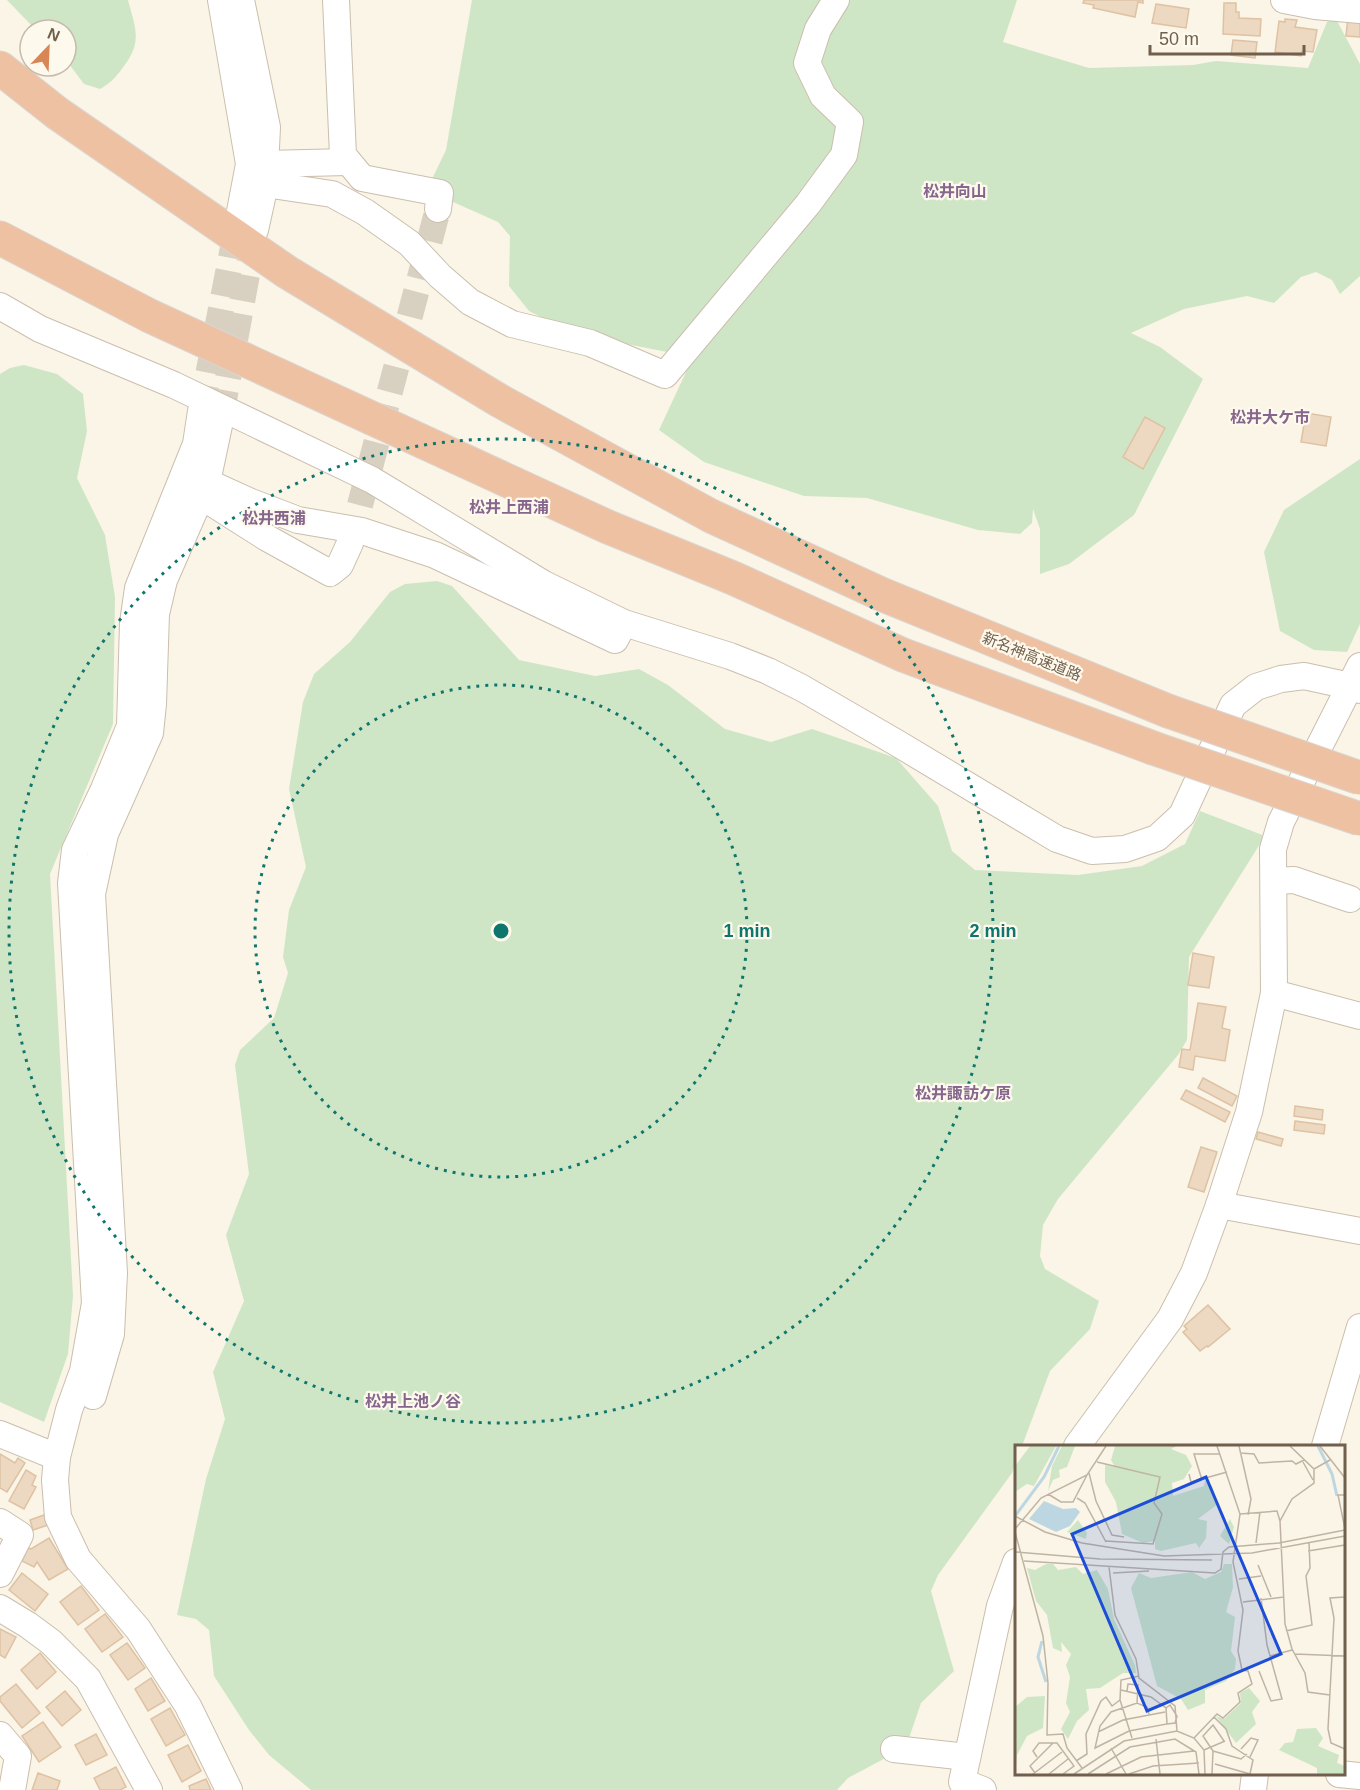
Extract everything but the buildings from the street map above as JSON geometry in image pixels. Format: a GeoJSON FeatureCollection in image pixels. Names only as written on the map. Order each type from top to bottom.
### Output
{"type":"FeatureCollection","features":[{"type":"Feature","properties":{"kind":"highway","name":"新名神高速道路"},"geometry":{"type":"LineString","coordinates":[[0,68],[57,113],[287,272],[500,400],[711,516],[881,594],[1168,711],[1360,778]]}},
{"type":"Feature","properties":{"kind":"highway"},"geometry":{"type":"LineString","coordinates":[[0,238],[150,316],[608,527],[733,578],[903,655],[1153,748],[1360,819]]}},
{"type":"Feature","properties":{"kind":"street"},"geometry":{"type":"LineString","coordinates":[[221,0],[249,164],[247,226],[265,174],[267,127],[241,0]]}},
{"type":"Feature","properties":{"kind":"street"},"geometry":{"type":"LineString","coordinates":[[336,0],[343,155],[362,178],[440,193],[438,209]]}},
{"type":"Feature","properties":{"kind":"street"},"geometry":{"type":"LineString","coordinates":[[265,174],[332,194],[364,212],[409,243],[440,276],[470,302],[512,324],[590,343],[664,375],[808,204],[844,154],[850,122],[823,96],[807,63],[818,29],[836,0]]}},
{"type":"Feature","properties":{"kind":"street"},"geometry":{"type":"LineString","coordinates":[[1284,0],[1360,10]]}},
{"type":"Feature","properties":{"kind":"street"},"geometry":{"type":"LineString","coordinates":[[265,174],[348,162]]}},
{"type":"Feature","properties":{"kind":"street"},"geometry":{"type":"LineString","coordinates":[[0,306],[40,329],[174,385],[372,480],[544,585],[624,623],[730,656],[768,671],[802,688],[1057,839],[1092,851],[1125,849],[1157,838],[1182,815],[1233,705],[1256,687],[1281,679],[1304,676],[1357,681],[1281,822],[1273,849],[1274,993],[1249,1112],[1219,1205],[1194,1273],[1170,1319],[1078,1445]]}},
{"type":"Feature","properties":{"kind":"street"},"geometry":{"type":"LineString","coordinates":[[57,1457],[74,1442],[94,1391],[111,1334],[114,1274],[92,894],[105,834],[150,734],[156,614],[164,580],[204,489],[211,414],[196,444],[138,588],[133,623],[130,726],[75,850],[71,883],[94,1304],[83,1371],[69,1410],[57,1457],[56,1480],[58,1516],[78,1559],[138,1629],[188,1706],[229,1790]]}},
{"type":"Feature","properties":{"kind":"street"},"geometry":{"type":"LineString","coordinates":[[204,489],[251,502],[298,520],[362,531],[435,555],[615,640],[624,623]]}},
{"type":"Feature","properties":{"kind":"street"},"geometry":{"type":"LineString","coordinates":[[204,489],[267,538],[330,573],[340,565],[350,543]]}},
{"type":"Feature","properties":{"kind":"street"},"geometry":{"type":"LineString","coordinates":[[1274,881],[1294,880],[1350,899]]}},
{"type":"Feature","properties":{"kind":"street"},"geometry":{"type":"LineString","coordinates":[[1274,993],[1360,1016]]}},
{"type":"Feature","properties":{"kind":"street"},"geometry":{"type":"LineString","coordinates":[[1219,1205],[1360,1231]]}},
{"type":"Feature","properties":{"kind":"street"},"geometry":{"type":"LineString","coordinates":[[1325,1445],[1360,1328]]}},
{"type":"Feature","properties":{"kind":"street"},"geometry":{"type":"LineString","coordinates":[[0,1434],[57,1457]]}},
{"type":"Feature","properties":{"kind":"street"},"geometry":{"type":"LineString","coordinates":[[0,1522],[20,1535],[0,1574]]}},
{"type":"Feature","properties":{"kind":"street"},"geometry":{"type":"LineString","coordinates":[[983,1790],[962,1782],[1000,1606],[1015,1567]]}},
{"type":"Feature","properties":{"kind":"street"},"geometry":{"type":"LineString","coordinates":[[0,1608],[51,1642],[88,1678],[149,1790]]}},
{"type":"Feature","properties":{"kind":"street"},"geometry":{"type":"LineString","coordinates":[[0,1735],[18,1756],[12,1790]]}},
{"type":"Feature","properties":{"kind":"street"},"geometry":{"type":"LineString","coordinates":[[894,1749],[967,1757]]}},
{"type":"Feature","properties":{"kind":"street"},"geometry":{"type":"LineString","coordinates":[[1345,1774],[1360,1776]]}},
{"type":"Feature","properties":{"kind":"street"},"geometry":{"type":"LineString","coordinates":[[1253,1790],[1255,1775]]}},
{"type":"Feature","properties":{"kind":"green space"},"geometry":{"type":"Polygon","coordinates":[[[7,0],[128,0],[136,34],[134,49],[114,79],[100,89],[84,84],[78,76],[78,18],[24,18],[7,0]]]}},
{"type":"Feature","properties":{"kind":"green space"},"geometry":{"type":"Polygon","coordinates":[[[472,0],[1017,0],[1003,42],[1089,68],[1193,65],[1216,61],[1308,68],[1327,22],[1336,19],[1360,64],[1360,276],[1340,294],[1332,280],[1316,272],[1301,277],[1274,303],[1247,296],[1184,309],[1131,333],[1160,347],[1203,379],[1134,515],[1069,564],[1040,574],[1040,529],[1033,509],[1032,523],[1020,534],[978,530],[867,498],[804,496],[704,462],[659,430],[693,357],[575,334],[529,311],[509,286],[510,236],[498,222],[453,202],[432,179],[446,150],[472,0]]]}},
{"type":"Feature","properties":{"kind":"green space"},"geometry":{"type":"Polygon","coordinates":[[[24,365],[57,374],[83,394],[87,431],[77,478],[105,535],[115,597],[113,724],[50,874],[73,1296],[68,1354],[44,1422],[0,1402],[0,374],[10,368],[24,365]]]}},
{"type":"Feature","properties":{"kind":"green space"},"geometry":{"type":"Polygon","coordinates":[[[1360,459],[1360,624],[1347,652],[1314,650],[1280,631],[1264,552],[1284,510],[1360,459]]]}},
{"type":"Feature","properties":{"kind":"green space"},"geometry":{"type":"Polygon","coordinates":[[[437,581],[452,586],[519,660],[595,676],[639,669],[668,685],[725,729],[771,742],[812,729],[896,758],[938,806],[952,851],[975,870],[1078,875],[1142,866],[1185,844],[1200,811],[1265,836],[1189,957],[1187,1040],[1178,1055],[1058,1199],[1043,1225],[1040,1256],[1045,1269],[1099,1301],[1090,1329],[1050,1371],[1022,1445],[1015,1445],[1015,1464],[1012,1473],[938,1575],[931,1591],[954,1671],[921,1703],[906,1747],[848,1778],[837,1790],[311,1790],[269,1755],[249,1730],[214,1676],[209,1630],[196,1619],[177,1615],[206,1479],[225,1419],[213,1372],[244,1301],[226,1235],[249,1174],[235,1065],[240,1050],[274,1018],[288,973],[283,957],[289,910],[306,867],[289,789],[303,702],[314,674],[350,642],[390,592],[405,584],[437,581]]]}},
{"type":"Feature","properties":{"kind":"tunnel"},"geometry":{"type":"LineString","coordinates":[[350,543],[438,209]]}},
{"type":"Feature","properties":{"kind":"tunnel"},"geometry":{"type":"LineString","coordinates":[[201,411],[238,222]]}},
{"type":"Feature","properties":{"kind":"tunnel"},"geometry":{"type":"LineString","coordinates":[[221,416],[255,231]]}},
{"type":"Feature","properties":{"kind":"district","name":"松井向山"},"geometry":{"type":"Point","coordinates":[955,191]}},
{"type":"Feature","properties":{"kind":"district","name":"松井大ケ市"},"geometry":{"type":"Point","coordinates":[1270,417]}},
{"type":"Feature","properties":{"kind":"district","name":"松井上西浦"},"geometry":{"type":"Point","coordinates":[509,507]}},
{"type":"Feature","properties":{"kind":"district","name":"松井西浦"},"geometry":{"type":"Point","coordinates":[274,518]}},
{"type":"Feature","properties":{"kind":"district","name":"松井諏訪ケ原"},"geometry":{"type":"Point","coordinates":[963,1093]}},
{"type":"Feature","properties":{"kind":"district","name":"松井上池ノ谷"},"geometry":{"type":"Point","coordinates":[413,1401]}}]}
